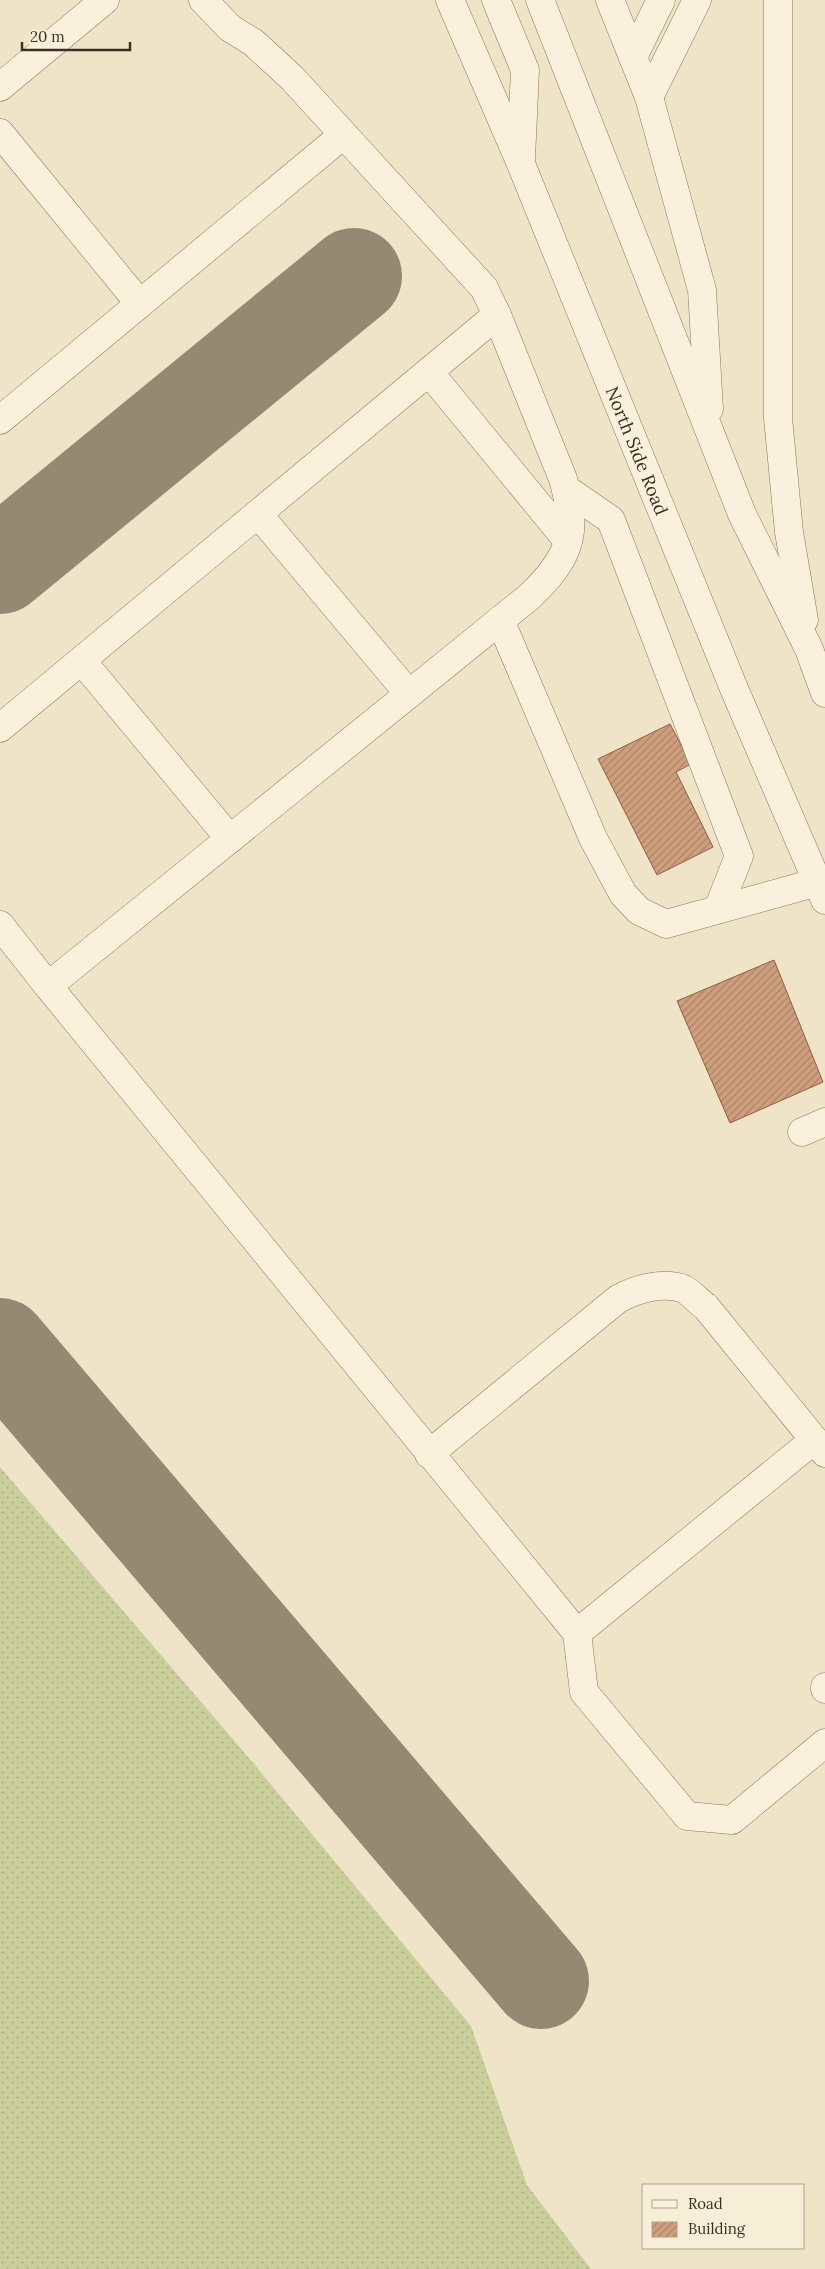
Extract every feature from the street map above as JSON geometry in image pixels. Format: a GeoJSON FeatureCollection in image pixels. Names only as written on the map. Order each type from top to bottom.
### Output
{"type":"FeatureCollection","features":[{"type":"Feature","properties":{"kind":"street"},"geometry":{"type":"LineString","coordinates":[[0,87],[106,0]]}},
{"type":"Feature","properties":{"kind":"street"},"geometry":{"type":"LineString","coordinates":[[48,986],[500,620],[548,578],[562,560],[568,541],[571,518],[566,489],[497,315],[484,288],[292,78],[254,43],[230,28],[203,0]]}},
{"type":"Feature","properties":{"kind":"street","name":"North Side Road"},"geometry":{"type":"LineString","coordinates":[[450,0],[521,164],[735,691],[822,891]]}},
{"type":"Feature","properties":{"kind":"street"},"geometry":{"type":"LineString","coordinates":[[540,0],[742,514],[809,649],[825,693]]}},
{"type":"Feature","properties":{"kind":"street"},"geometry":{"type":"LineString","coordinates":[[633,57],[661,0]]}},
{"type":"Feature","properties":{"kind":"street"},"geometry":{"type":"LineString","coordinates":[[649,97],[696,0]]}},
{"type":"Feature","properties":{"kind":"street"},"geometry":{"type":"LineString","coordinates":[[778,0],[778,418],[789,532],[809,649]]}},
{"type":"Feature","properties":{"kind":"street"},"geometry":{"type":"LineString","coordinates":[[492,1],[525,70],[521,164]]}},
{"type":"Feature","properties":{"kind":"street"},"geometry":{"type":"LineString","coordinates":[[618,6],[633,57],[649,97],[702,290],[711,436]]}},
{"type":"Feature","properties":{"kind":"street"},"geometry":{"type":"LineString","coordinates":[[0,133],[140,304]]}},
{"type":"Feature","properties":{"kind":"street"},"geometry":{"type":"LineString","coordinates":[[0,420],[344,135]]}},
{"type":"Feature","properties":{"kind":"street"},"geometry":{"type":"LineString","coordinates":[[0,728],[497,315]]}},
{"type":"Feature","properties":{"kind":"street"},"geometry":{"type":"LineString","coordinates":[[429,372],[568,541]]}},
{"type":"Feature","properties":{"kind":"street"},"geometry":{"type":"LineString","coordinates":[[566,489],[611,520],[739,856],[718,910]]}},
{"type":"Feature","properties":{"kind":"street"},"geometry":{"type":"LineString","coordinates":[[258,514],[409,694]]}},
{"type":"Feature","properties":{"kind":"street"},"geometry":{"type":"LineString","coordinates":[[500,620],[593,838],[623,894],[639,911],[666,924],[718,910],[822,891]]}},
{"type":"Feature","properties":{"kind":"street"},"geometry":{"type":"LineString","coordinates":[[82,661],[230,839]]}},
{"type":"Feature","properties":{"kind":"street"},"geometry":{"type":"LineString","coordinates":[[0,925],[576,1634],[584,1692],[687,1816],[732,1820],[825,1744]]}},
{"type":"Feature","properties":{"kind":"street"},"geometry":{"type":"LineString","coordinates":[[429,1454],[618,1299],[633,1290],[659,1286],[684,1289],[706,1307],[820,1446],[576,1634]]}},
{"type":"Feature","properties":{"kind":"green space"},"geometry":{"type":"Polygon","coordinates":[[[0,1467],[249,1758],[471,2026],[527,2185],[591,2269],[0,2269],[0,1467]]]}},
{"type":"Feature","properties":{"kind":"building"},"geometry":{"type":"Polygon","coordinates":[[[670,724],[691,764],[676,772],[713,847],[657,875],[598,759],[670,724]]]}},
{"type":"Feature","properties":{"kind":"building"},"geometry":{"type":"Polygon","coordinates":[[[774,960],[823,1082],[730,1123],[677,1001],[774,960]]]}},
{"type":"Feature","properties":{"kind":"taxiway"},"geometry":{"type":"LineString","coordinates":[[0,566],[354,276]]}},
{"type":"Feature","properties":{"kind":"taxiway"},"geometry":{"type":"LineString","coordinates":[[0,1346],[541,1981]]}}]}
